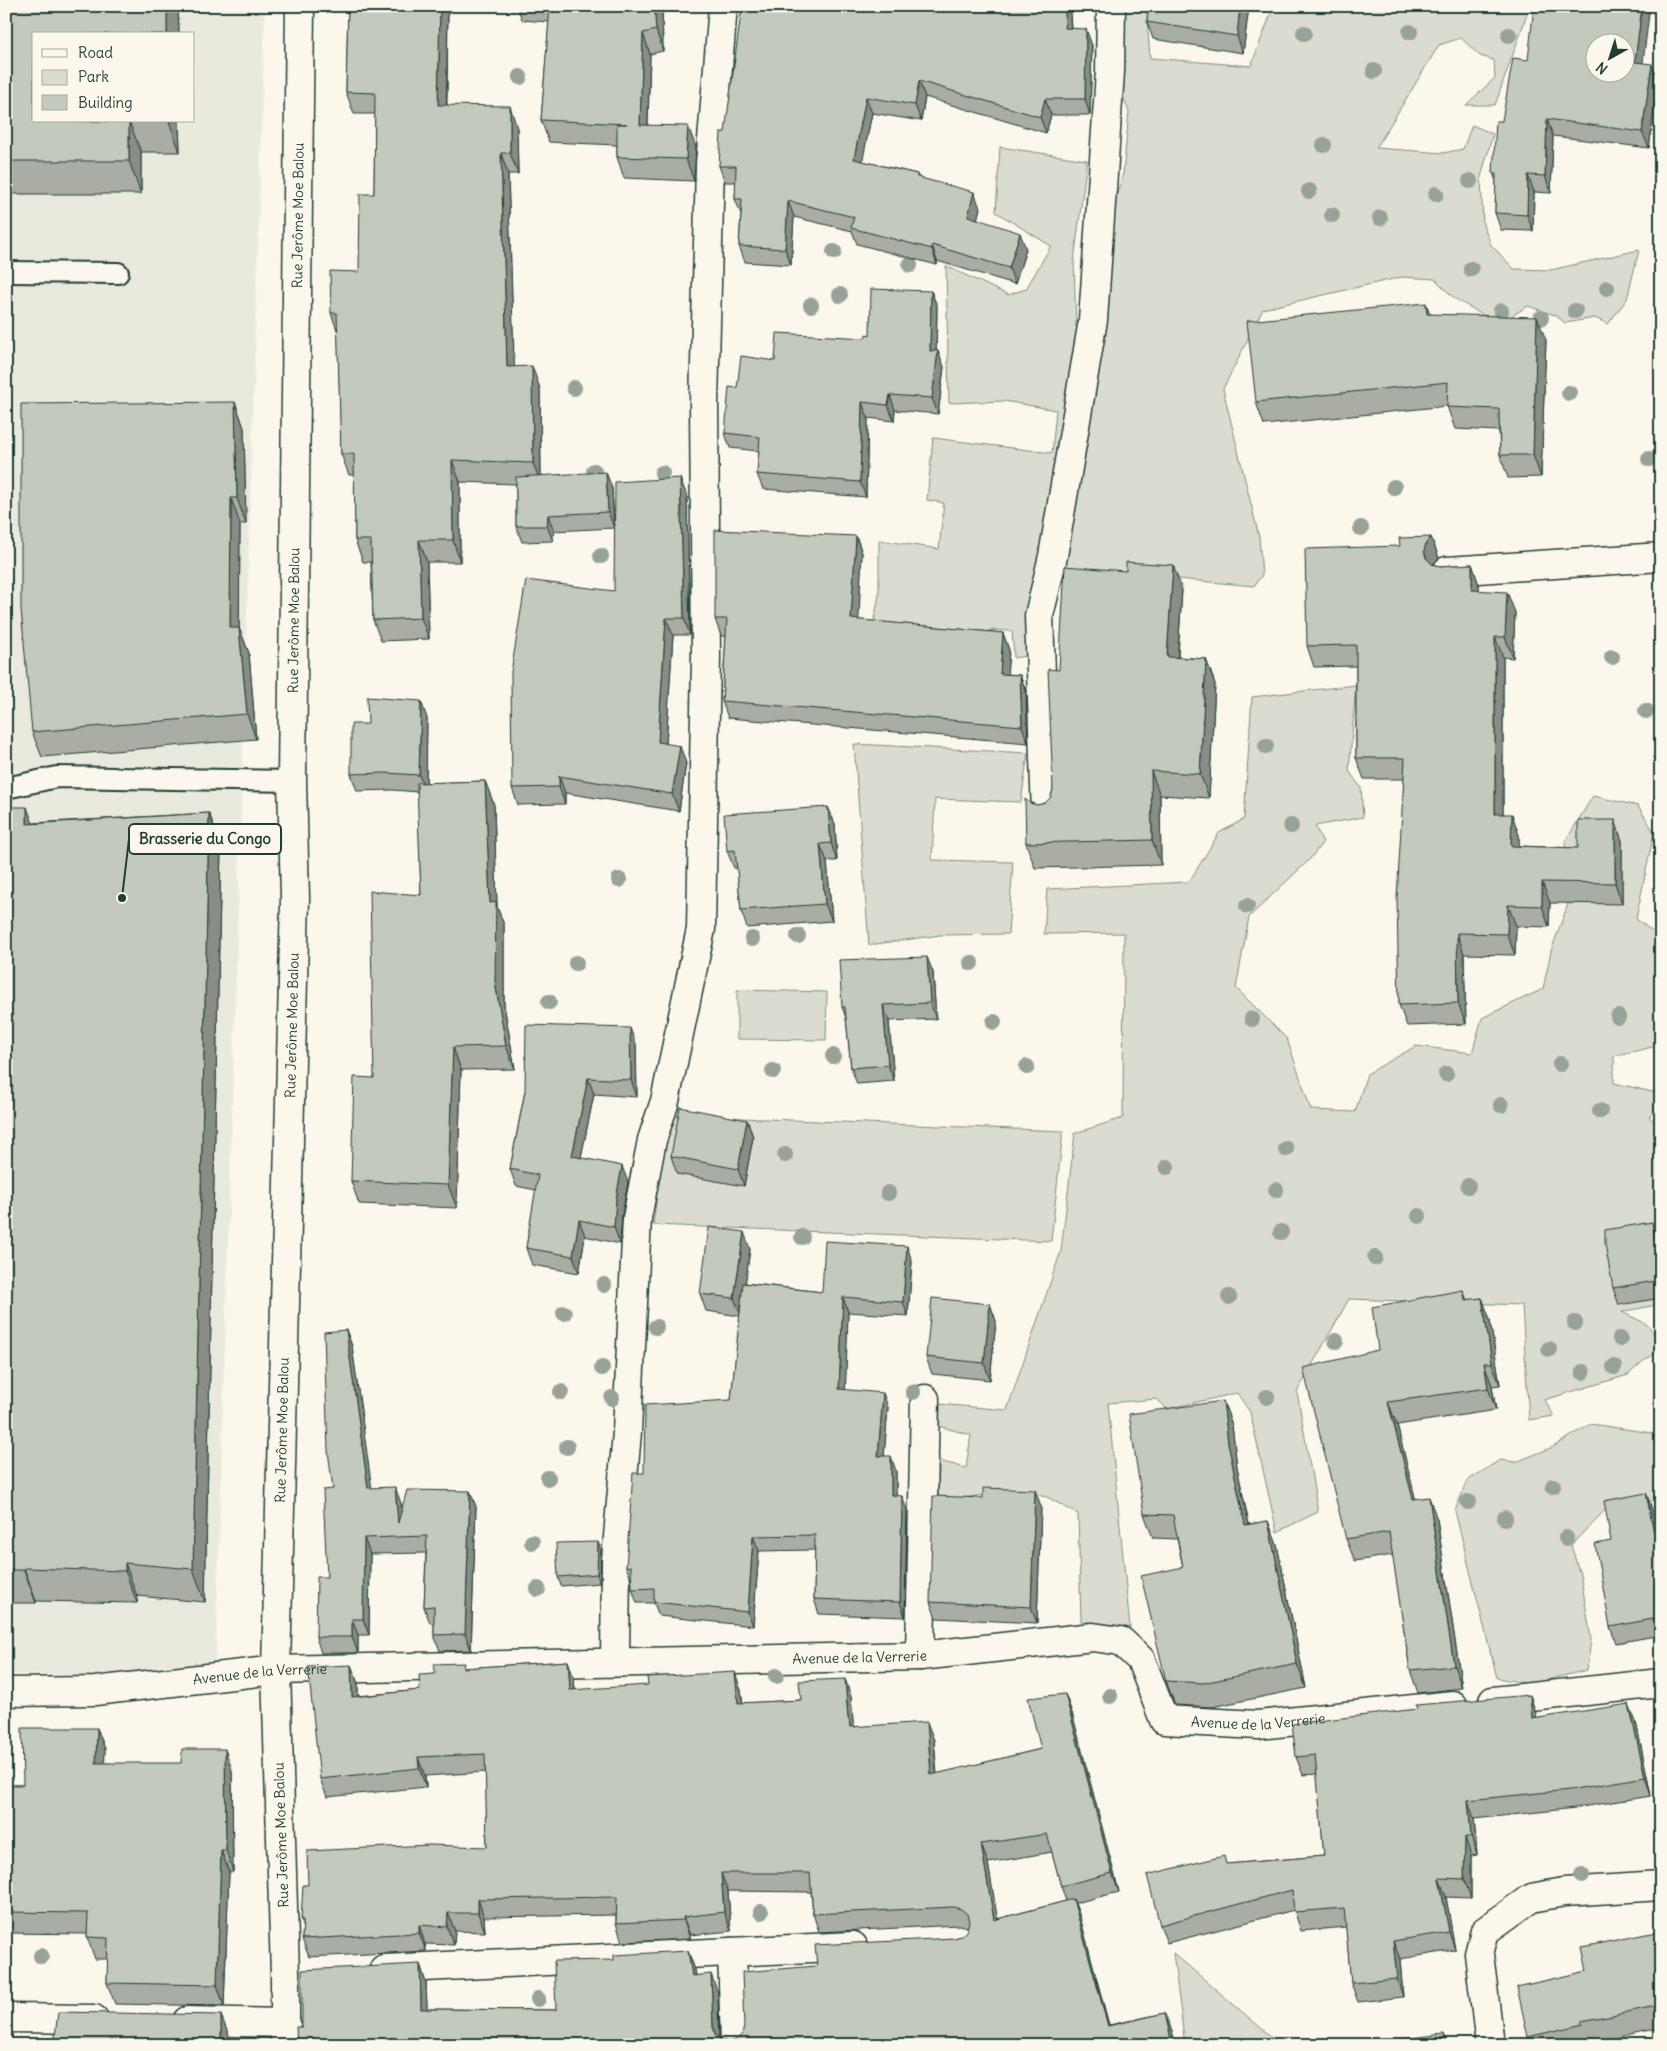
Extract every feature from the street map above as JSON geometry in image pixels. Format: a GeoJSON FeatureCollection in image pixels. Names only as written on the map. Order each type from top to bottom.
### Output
{"type":"FeatureCollection","features":[{"type":"Feature","properties":{"kind":"street","name":"Rue Jerôme Moe Balou"},"geometry":{"type":"LineString","coordinates":[[285,2034],[295,1974],[276,1670],[295,898],[292,781],[300,6]]}},
{"type":"Feature","properties":{"kind":"street"},"geometry":{"type":"LineString","coordinates":[[615,1662],[616,1560],[626,1432],[637,1218],[652,1140],[665,1101],[701,930],[706,658],[704,404],[710,164],[723,6]]}},
{"type":"Feature","properties":{"kind":"street"},"geometry":{"type":"LineString","coordinates":[[1046,814],[1039,616],[1053,556],[1093,320],[1110,72],[1111,6]]}},
{"type":"Feature","properties":{"kind":"street"},"geometry":{"type":"LineString","coordinates":[[1448,571],[1661,557]]}},
{"type":"Feature","properties":{"kind":"street"},"geometry":{"type":"LineString","coordinates":[[920,1656],[925,1399]]}},
{"type":"Feature","properties":{"kind":"street","name":"Avenue de la Verrerie"},"geometry":{"type":"LineString","coordinates":[[6,1692],[95,1691],[276,1670],[920,1656],[1093,1637],[1121,1641],[1141,1660],[1164,1720],[1258,1725],[1661,1683]]}},
{"type":"Feature","properties":{"kind":"street"},"geometry":{"type":"LineString","coordinates":[[1490,2045],[1479,1954],[1485,1931],[1532,1898],[1564,1892],[1661,1886]]}},
{"type":"Feature","properties":{"kind":"street"},"geometry":{"type":"LineString","coordinates":[[355,1971],[881,1945]]}},
{"type":"Feature","properties":{"kind":"street"},"geometry":{"type":"LineString","coordinates":[[732,1952],[735,2045]]}},
{"type":"Feature","properties":{"kind":"street"},"geometry":{"type":"LineString","coordinates":[[6,2018],[119,2020]]}},
{"type":"Feature","properties":{"kind":"street"},"geometry":{"type":"LineString","coordinates":[[158,2021],[285,2034]]}},
{"type":"Feature","properties":{"kind":"lane"},"geometry":{"type":"LineString","coordinates":[[6,272],[118,273]]}},
{"type":"Feature","properties":{"kind":"lane"},"geometry":{"type":"LineString","coordinates":[[6,788],[57,777],[292,781]]}},
{"type":"Feature","properties":{"kind":"shaded area"},"geometry":{"type":"Polygon","coordinates":[[[6,6],[265,6],[215,1679],[6,1674],[6,6]]]}},
{"type":"Feature","properties":{"kind":"green space"},"geometry":{"type":"Polygon","coordinates":[[[1118,6],[1146,6],[1150,58],[1251,66],[1272,11],[1265,6],[1530,6],[1495,105],[1466,105],[1495,78],[1494,60],[1480,56],[1461,38],[1439,45],[1376,148],[1443,153],[1463,149],[1472,125],[1493,134],[1481,177],[1483,225],[1491,245],[1514,269],[1551,270],[1639,250],[1627,299],[1608,324],[1595,318],[1565,323],[1555,315],[1528,306],[1498,324],[1454,298],[1435,279],[1402,277],[1263,309],[1223,389],[1259,537],[1262,575],[1254,586],[1069,569],[1039,607],[1027,656],[1014,658],[1012,631],[989,630],[987,652],[873,628],[879,594],[879,540],[939,549],[944,503],[927,500],[933,438],[1052,453],[1056,410],[1004,401],[949,403],[946,266],[1008,295],[1026,289],[1051,246],[996,212],[1000,147],[1087,160],[1074,261],[1076,327],[1104,319],[1108,224],[1123,174],[1129,112],[1118,84],[1118,6]]]}},
{"type":"Feature","properties":{"kind":"green space"},"geometry":{"type":"Polygon","coordinates":[[[1356,685],[1349,771],[1361,788],[1363,817],[1315,826],[1323,842],[1310,859],[1249,917],[1236,988],[1287,1039],[1311,1110],[1355,1112],[1367,1074],[1416,1046],[1472,1053],[1482,1018],[1543,989],[1551,951],[1568,904],[1565,842],[1593,796],[1638,806],[1654,832],[1636,919],[1661,938],[1661,1045],[1614,1056],[1614,1083],[1661,1094],[1661,1102],[1649,1117],[1661,1126],[1661,1304],[1622,1312],[1648,1326],[1654,1335],[1658,1352],[1642,1362],[1628,1375],[1544,1400],[1554,1416],[1529,1420],[1522,1305],[1349,1299],[1297,1392],[1318,1512],[1277,1532],[1250,1412],[1237,1393],[1167,1409],[1157,1399],[1108,1403],[1130,1628],[1081,1621],[1078,1514],[1047,1497],[1014,1490],[938,1502],[939,1461],[966,1468],[971,1435],[938,1426],[938,1404],[1007,1410],[1061,1251],[1075,1133],[1123,1118],[1124,933],[1044,934],[1047,889],[1189,882],[1219,833],[1244,819],[1252,697],[1356,685]]]}},
{"type":"Feature","properties":{"kind":"green space"},"geometry":{"type":"Polygon","coordinates":[[[854,744],[1028,753],[1021,802],[935,799],[932,860],[1013,862],[1008,934],[940,935],[869,945],[854,744]]]}},
{"type":"Feature","properties":{"kind":"green space"},"geometry":{"type":"Polygon","coordinates":[[[737,990],[827,992],[826,1040],[737,1039],[737,990]]]}},
{"type":"Feature","properties":{"kind":"green space"},"geometry":{"type":"Polygon","coordinates":[[[667,1115],[1063,1131],[1051,1241],[653,1225],[667,1115]]]}},
{"type":"Feature","properties":{"kind":"green space"},"geometry":{"type":"Polygon","coordinates":[[[1591,1424],[1652,1433],[1661,1444],[1661,1502],[1642,1500],[1610,1505],[1571,1545],[1581,1578],[1591,1639],[1587,1670],[1530,1684],[1497,1678],[1455,1511],[1467,1481],[1500,1460],[1516,1462],[1553,1447],[1591,1424]]]}},
{"type":"Feature","properties":{"kind":"green space"},"geometry":{"type":"Polygon","coordinates":[[[1173,1953],[1281,2045],[1185,2045],[1173,1953]]]}},
{"type":"Feature","properties":{"kind":"building"},"geometry":{"type":"Polygon","coordinates":[[[6,6],[167,6],[167,32],[32,32],[32,122],[129,122],[129,161],[6,161],[6,6]]]}},
{"type":"Feature","properties":{"kind":"building"},"geometry":{"type":"Polygon","coordinates":[[[348,6],[440,6],[438,105],[510,106],[510,153],[501,153],[507,367],[532,366],[533,463],[452,460],[453,540],[419,540],[421,618],[373,620],[371,540],[355,540],[354,454],[341,454],[337,313],[331,313],[330,271],[359,272],[360,194],[374,194],[375,93],[346,92],[348,6]]]}},
{"type":"Feature","properties":{"kind":"building"},"geometry":{"type":"Polygon","coordinates":[[[550,6],[654,6],[656,30],[643,33],[640,125],[688,126],[686,159],[617,157],[617,124],[627,124],[541,120],[550,6]]]}},
{"type":"Feature","properties":{"kind":"building"},"geometry":{"type":"Polygon","coordinates":[[[742,6],[771,8],[771,6],[1065,6],[1065,28],[1086,29],[1085,99],[1045,99],[1040,117],[919,81],[915,105],[866,97],[854,159],[917,174],[917,177],[974,192],[968,216],[1020,233],[1009,268],[932,245],[932,249],[851,228],[854,217],[788,201],[785,249],[739,246],[742,199],[735,199],[736,166],[719,166],[721,132],[725,132],[742,6]]]}},
{"type":"Feature","properties":{"kind":"building"},"geometry":{"type":"Polygon","coordinates":[[[1149,6],[1240,6],[1237,36],[1147,22],[1149,6]]]}},
{"type":"Feature","properties":{"kind":"building"},"geometry":{"type":"Polygon","coordinates":[[[1534,6],[1642,6],[1635,62],[1652,64],[1642,132],[1547,119],[1545,176],[1528,175],[1527,215],[1495,213],[1496,174],[1493,173],[1496,121],[1502,121],[1513,58],[1528,60],[1534,6]]]}},
{"type":"Feature","properties":{"kind":"building"},"geometry":{"type":"Polygon","coordinates":[[[871,289],[931,291],[930,351],[938,351],[932,398],[890,395],[888,405],[862,402],[860,482],[757,474],[760,437],[725,433],[729,387],[737,388],[741,356],[775,361],[777,333],[865,338],[866,334],[870,335],[871,289]]]}},
{"type":"Feature","properties":{"kind":"building"},"geometry":{"type":"Polygon","coordinates":[[[1426,303],[1427,314],[1537,317],[1533,455],[1500,455],[1499,409],[1447,407],[1448,382],[1256,402],[1247,321],[1426,303]]]}},
{"type":"Feature","properties":{"kind":"building"},"geometry":{"type":"Polygon","coordinates":[[[235,402],[237,498],[231,498],[230,628],[239,628],[247,714],[32,732],[21,609],[21,404],[235,402]]]}},
{"type":"Feature","properties":{"kind":"building"},"geometry":{"type":"Polygon","coordinates":[[[606,472],[608,512],[548,515],[547,526],[516,526],[516,477],[606,472]]]}},
{"type":"Feature","properties":{"kind":"building"},"geometry":{"type":"Polygon","coordinates":[[[680,478],[684,618],[666,618],[658,742],[680,746],[672,794],[559,776],[559,787],[512,788],[511,672],[526,580],[614,591],[615,482],[680,478]]]}},
{"type":"Feature","properties":{"kind":"building"},"geometry":{"type":"Polygon","coordinates":[[[715,530],[856,536],[851,619],[1003,633],[1000,674],[1020,675],[1022,726],[722,701],[727,619],[715,619],[715,530]]]}},
{"type":"Feature","properties":{"kind":"building"},"geometry":{"type":"Polygon","coordinates":[[[1431,537],[1426,543],[1424,551],[1426,558],[1432,564],[1440,566],[1472,564],[1472,590],[1507,592],[1505,637],[1495,637],[1495,814],[1512,814],[1511,846],[1578,848],[1578,820],[1615,820],[1615,883],[1542,882],[1542,906],[1508,905],[1507,934],[1457,933],[1458,1003],[1399,1005],[1397,898],[1405,758],[1356,758],[1356,645],[1307,646],[1305,549],[1400,546],[1399,538],[1431,537]]]}},
{"type":"Feature","properties":{"kind":"building"},"geometry":{"type":"Polygon","coordinates":[[[1126,562],[1173,565],[1167,657],[1206,659],[1200,774],[1151,771],[1152,840],[1026,843],[1025,799],[1037,805],[1045,803],[1051,797],[1053,789],[1048,669],[1059,670],[1065,566],[1126,571],[1126,562]]]}},
{"type":"Feature","properties":{"kind":"building"},"geometry":{"type":"Polygon","coordinates":[[[367,697],[421,701],[419,775],[386,773],[351,774],[351,724],[368,724],[367,697]]]}},
{"type":"Feature","properties":{"kind":"building"},"geometry":{"type":"Polygon","coordinates":[[[485,781],[490,903],[496,902],[495,982],[506,1046],[453,1047],[448,1185],[351,1181],[354,1077],[374,1078],[370,891],[421,895],[417,783],[485,781]]]}},
{"type":"Feature","properties":{"kind":"building"},"geometry":{"type":"Polygon","coordinates":[[[6,807],[27,807],[27,824],[209,813],[193,1569],[125,1563],[125,1571],[24,1568],[24,1570],[6,1570],[6,807]]]}},
{"type":"Feature","properties":{"kind":"building"},"geometry":{"type":"Polygon","coordinates":[[[828,807],[831,843],[820,844],[825,904],[741,910],[735,850],[727,851],[724,814],[828,807]]]}},
{"type":"Feature","properties":{"kind":"building"},"geometry":{"type":"Polygon","coordinates":[[[927,957],[930,1003],[883,1005],[888,1065],[851,1068],[845,1007],[842,1007],[839,960],[927,957]]]}},
{"type":"Feature","properties":{"kind":"building"},"geometry":{"type":"Polygon","coordinates":[[[526,1025],[630,1028],[631,1080],[588,1078],[572,1156],[622,1166],[616,1199],[614,1227],[579,1220],[573,1256],[526,1248],[538,1175],[510,1169],[525,1091],[526,1025]]]}},
{"type":"Feature","properties":{"kind":"building"},"geometry":{"type":"Polygon","coordinates":[[[680,1107],[747,1120],[738,1169],[671,1156],[680,1107]]]}},
{"type":"Feature","properties":{"kind":"building"},"geometry":{"type":"Polygon","coordinates":[[[1652,1222],[1661,1280],[1613,1288],[1605,1244],[1605,1230],[1652,1222]]]}},
{"type":"Feature","properties":{"kind":"building"},"geometry":{"type":"Polygon","coordinates":[[[709,1227],[744,1232],[734,1298],[700,1294],[709,1227]]]}},
{"type":"Feature","properties":{"kind":"building"},"geometry":{"type":"Polygon","coordinates":[[[825,1241],[907,1246],[903,1302],[843,1297],[839,1389],[883,1393],[878,1456],[891,1456],[891,1495],[902,1496],[900,1602],[814,1599],[815,1535],[753,1536],[748,1612],[654,1602],[654,1588],[632,1589],[631,1566],[626,1567],[633,1473],[644,1473],[645,1405],[731,1400],[743,1283],[822,1292],[825,1241]]]}},
{"type":"Feature","properties":{"kind":"building"},"geometry":{"type":"Polygon","coordinates":[[[1463,1290],[1465,1300],[1482,1298],[1492,1363],[1484,1363],[1488,1388],[1388,1402],[1413,1499],[1429,1497],[1454,1666],[1410,1670],[1389,1532],[1346,1539],[1303,1368],[1378,1350],[1372,1307],[1463,1290]]]}},
{"type":"Feature","properties":{"kind":"building"},"geometry":{"type":"Polygon","coordinates":[[[932,1298],[990,1304],[984,1363],[926,1357],[932,1298]]]}},
{"type":"Feature","properties":{"kind":"building"},"geometry":{"type":"Polygon","coordinates":[[[346,1330],[368,1488],[395,1487],[398,1523],[407,1490],[470,1491],[465,1634],[434,1635],[434,1606],[424,1607],[427,1536],[364,1538],[363,1619],[352,1619],[352,1637],[316,1637],[317,1577],[327,1577],[323,1490],[333,1489],[328,1451],[324,1332],[346,1330]]]}},
{"type":"Feature","properties":{"kind":"building"},"geometry":{"type":"Polygon","coordinates":[[[1223,1401],[1228,1443],[1245,1525],[1268,1521],[1297,1664],[1203,1683],[1166,1681],[1141,1576],[1183,1567],[1173,1515],[1144,1514],[1129,1414],[1223,1401]]]}},
{"type":"Feature","properties":{"kind":"building"},"geometry":{"type":"Polygon","coordinates":[[[983,1488],[1035,1490],[1031,1607],[930,1602],[933,1496],[983,1498],[983,1488]]]}},
{"type":"Feature","properties":{"kind":"building"},"geometry":{"type":"Polygon","coordinates":[[[1646,1493],[1654,1533],[1661,1532],[1661,1609],[1656,1610],[1658,1618],[1610,1627],[1595,1544],[1611,1541],[1604,1501],[1646,1493]]]}},
{"type":"Feature","properties":{"kind":"building"},"geometry":{"type":"Polygon","coordinates":[[[598,1542],[597,1574],[558,1577],[556,1543],[598,1542]]]}},
{"type":"Feature","properties":{"kind":"building"},"geometry":{"type":"Polygon","coordinates":[[[568,1661],[570,1690],[648,1685],[647,1677],[735,1672],[738,1703],[801,1700],[799,1681],[845,1679],[850,1727],[927,1722],[931,1775],[1041,1749],[1028,1698],[1065,1694],[1112,1873],[1061,1886],[1047,1834],[981,1844],[994,1920],[1073,1899],[1108,2026],[1165,2013],[1172,2045],[1015,2045],[1014,2042],[999,2045],[297,2045],[296,2027],[302,2027],[302,1970],[420,1964],[421,2009],[556,2010],[554,1961],[614,1960],[614,1955],[688,1951],[692,1976],[711,1974],[713,2028],[720,2040],[729,2042],[736,2040],[742,2034],[744,2027],[742,1972],[817,1966],[815,1945],[955,1938],[961,1936],[967,1930],[969,1921],[967,1914],[961,1909],[953,1907],[813,1914],[810,1873],[721,1873],[724,1912],[683,1917],[684,1920],[616,1923],[617,1897],[478,1899],[478,1913],[448,1913],[447,1927],[419,1925],[419,1933],[302,1939],[303,1885],[308,1885],[307,1851],[429,1845],[487,1847],[485,1754],[418,1757],[419,1768],[320,1779],[308,1667],[351,1665],[352,1697],[420,1690],[419,1675],[435,1674],[434,1664],[464,1663],[463,1668],[568,1661]]]}},
{"type":"Feature","properties":{"kind":"building"},"geometry":{"type":"Polygon","coordinates":[[[1530,1695],[1532,1719],[1629,1704],[1645,1777],[1569,1790],[1468,1800],[1471,1837],[1465,1837],[1464,1879],[1439,1878],[1449,1932],[1393,1941],[1397,1979],[1351,1983],[1344,1908],[1294,1912],[1292,1890],[1160,1925],[1147,1875],[1224,1856],[1226,1864],[1324,1856],[1315,1755],[1296,1757],[1292,1724],[1417,1709],[1416,1705],[1530,1695]]]}},
{"type":"Feature","properties":{"kind":"building"},"geometry":{"type":"Polygon","coordinates":[[[22,1728],[97,1728],[96,1763],[181,1763],[182,1749],[225,1749],[226,1850],[221,1850],[217,1985],[107,1983],[108,1938],[87,1937],[88,1913],[6,1912],[6,1785],[23,1785],[22,1728]]]}},
{"type":"Feature","properties":{"kind":"building"},"geometry":{"type":"Polygon","coordinates":[[[1661,1931],[1661,2005],[1582,2021],[1583,2024],[1528,2037],[1517,1987],[1587,1971],[1582,1947],[1661,1931]]]}},
{"type":"Feature","properties":{"kind":"building"},"geometry":{"type":"Polygon","coordinates":[[[58,2012],[221,2015],[221,2045],[54,2045],[58,2012]]]}},
{"type":"Feature","properties":{"kind":"building"},"geometry":{"type":"Polygon","coordinates":[[[1444,2034],[1446,2045],[1394,2045],[1394,2040],[1444,2034]]]}},
{"type":"Feature","properties":{"kind":"place","name":"Brasserie du Congo"},"geometry":{"type":"Point","coordinates":[122,898]}}]}
